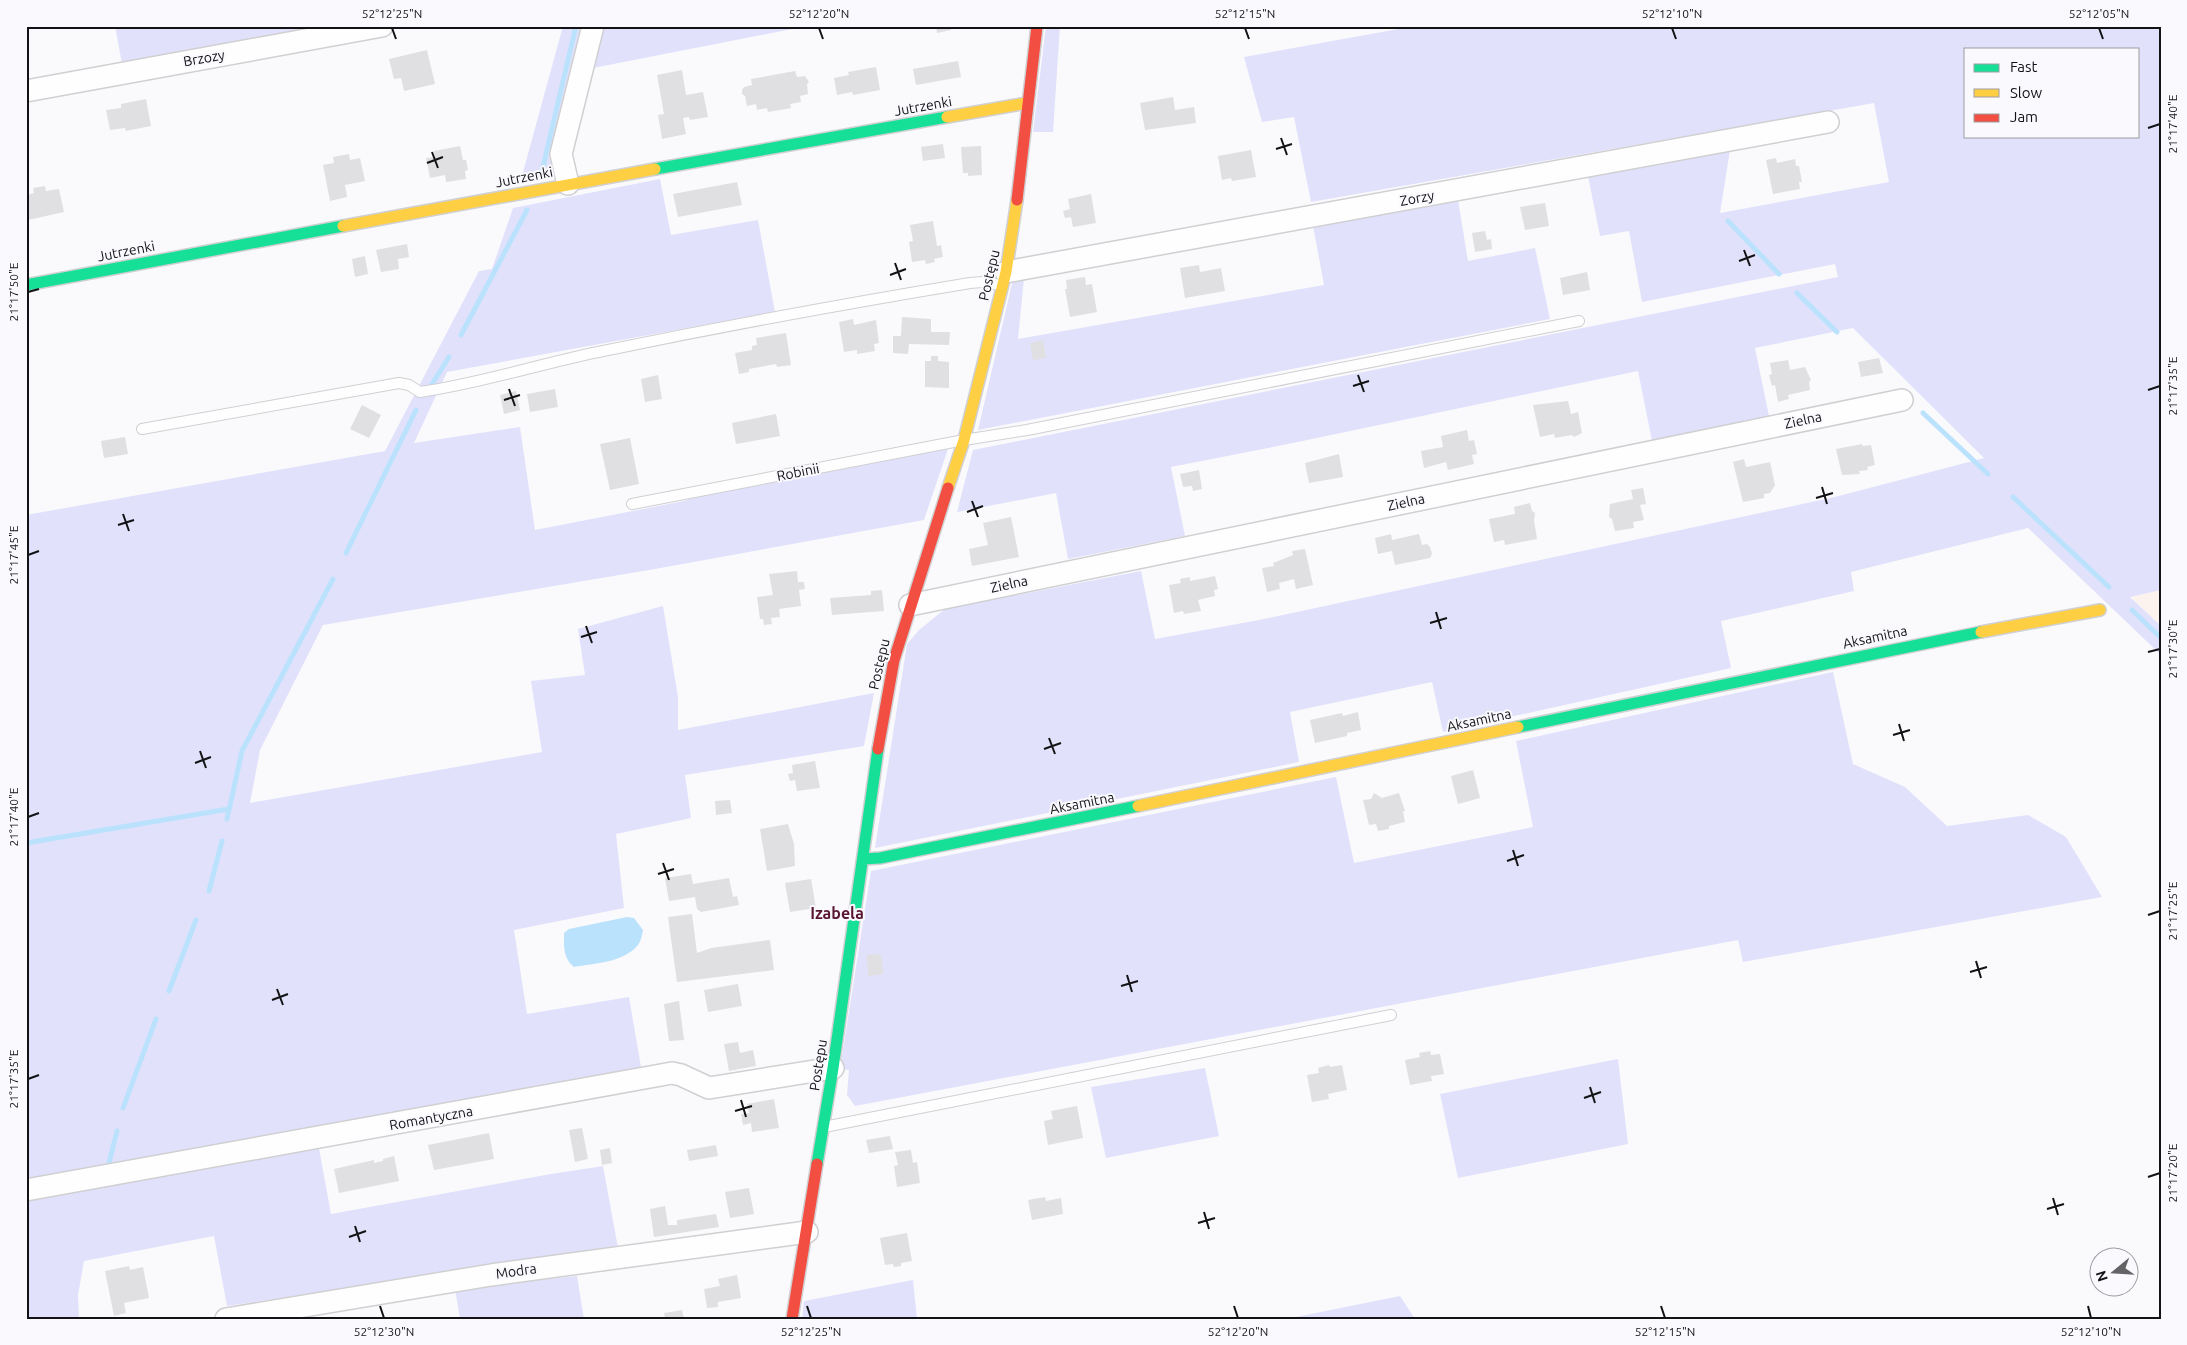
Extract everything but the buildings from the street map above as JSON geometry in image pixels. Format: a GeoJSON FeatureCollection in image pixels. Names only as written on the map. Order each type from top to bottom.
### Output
{"type":"FeatureCollection","features":[{"type":"Feature","properties":{"kind":"street","name":"Brzozy"},"geometry":{"type":"LineString","coordinates":[[26,90],[382,26]]}},
{"type":"Feature","properties":{"kind":"street"},"geometry":{"type":"LineString","coordinates":[[568,184],[560,154],[593,26]]}},
{"type":"Feature","properties":{"kind":"street","name":"Postępu"},"geometry":{"type":"LineString","coordinates":[[792,1319],[833,1068],[882,720],[894,660],[964,440],[1004,279],[1016,211],[1037,26]]}},
{"type":"Feature","properties":{"kind":"street","name":"Jutrzenki"},"geometry":{"type":"LineString","coordinates":[[26,285],[568,184],[1027,103]]}},
{"type":"Feature","properties":{"kind":"street","name":"Zorzy"},"geometry":{"type":"LineString","coordinates":[[1004,279],[1828,122]]}},
{"type":"Feature","properties":{"kind":"street","name":"Zielna"},"geometry":{"type":"LineString","coordinates":[[910,605],[1902,400]]}},
{"type":"Feature","properties":{"kind":"street","name":"Aksamitna"},"geometry":{"type":"LineString","coordinates":[[863,859],[880,858],[1189,797],[1965,634],[2100,610]]}},
{"type":"Feature","properties":{"kind":"street","name":"Romantyczna"},"geometry":{"type":"LineString","coordinates":[[26,1190],[672,1073],[681,1074],[709,1088],[833,1068]]}},
{"type":"Feature","properties":{"kind":"street","name":"Modra"},"geometry":{"type":"LineString","coordinates":[[226,1319],[491,1274],[807,1232]]}},
{"type":"Feature","properties":{"kind":"lane"},"geometry":{"type":"LineString","coordinates":[[142,429],[399,383],[410,385],[420,392],[451,388],[607,350],[832,306],[1004,279]]}},
{"type":"Feature","properties":{"kind":"lane","name":"Robinii"},"geometry":{"type":"LineString","coordinates":[[632,504],[964,440],[1027,430],[1579,321]]}},
{"type":"Feature","properties":{"kind":"lane"},"geometry":{"type":"LineString","coordinates":[[823,1127],[1391,1015]]}},
{"type":"Feature","properties":{"kind":"shaded area"},"geometry":{"type":"Polygon","coordinates":[[[115,26],[325,26],[122,64],[115,26]]]}},
{"type":"Feature","properties":{"kind":"shaded area"},"geometry":{"type":"Polygon","coordinates":[[[563,26],[584,26],[552,176],[520,183],[563,26]]]}},
{"type":"Feature","properties":{"kind":"shaded area"},"geometry":{"type":"Polygon","coordinates":[[[602,26],[808,26],[593,68],[602,26]]]}},
{"type":"Feature","properties":{"kind":"shaded area"},"geometry":{"type":"Polygon","coordinates":[[[1046,26],[1060,26],[1053,132],[1033,132],[1046,26]]]}},
{"type":"Feature","properties":{"kind":"shaded area"},"geometry":{"type":"Polygon","coordinates":[[[1415,26],[2161,26],[2161,590],[2130,597],[2161,626],[2161,655],[2028,528],[1851,572],[1854,591],[1721,621],[1731,668],[1443,732],[1432,682],[1290,712],[1299,762],[875,848],[907,644],[919,630],[945,609],[1141,571],[1155,639],[1259,620],[1835,497],[1984,458],[1853,328],[1755,348],[1769,416],[1652,441],[1638,371],[1171,467],[1185,536],[1068,559],[1056,493],[957,512],[973,450],[1838,277],[1835,264],[1642,302],[1629,231],[1600,236],[1588,176],[1730,150],[1720,213],[1889,182],[1874,103],[1311,202],[1294,117],[1262,122],[1244,57],[1415,26]]]}},
{"type":"Feature","properties":{"kind":"shaded area"},"geometry":{"type":"Polygon","coordinates":[[[660,179],[671,235],[758,220],[775,312],[447,372],[414,443],[520,427],[535,530],[684,501],[702,494],[948,449],[924,520],[655,569],[323,625],[260,750],[250,803],[542,752],[531,681],[585,675],[578,629],[663,606],[678,697],[678,730],[874,693],[864,746],[685,775],[691,818],[616,834],[624,908],[514,930],[527,1014],[629,997],[642,1073],[26,1182],[26,515],[385,451],[479,271],[492,269],[513,208],[660,179]]]}},
{"type":"Feature","properties":{"kind":"shaded area"},"geometry":{"type":"Polygon","coordinates":[[[1458,200],[1468,261],[1535,248],[1550,319],[978,430],[1013,279],[1024,278],[1018,339],[1324,285],[1313,226],[1458,200]]]}},
{"type":"Feature","properties":{"kind":"shaded area"},"geometry":{"type":"Polygon","coordinates":[[[2161,590],[2161,626],[2130,596],[2161,590]]]}},
{"type":"Feature","properties":{"kind":"shaded area"},"geometry":{"type":"Polygon","coordinates":[[[1833,672],[1853,764],[1905,787],[1947,826],[2028,815],[2066,837],[2102,897],[1743,962],[1738,940],[855,1106],[847,1095],[849,1070],[840,1069],[871,871],[1336,777],[1354,863],[1533,827],[1516,741],[1833,672]]]}},
{"type":"Feature","properties":{"kind":"shaded area"},"geometry":{"type":"Polygon","coordinates":[[[627,917],[634,918],[643,930],[639,943],[632,951],[617,959],[608,961],[574,967],[570,964],[565,952],[564,933],[569,929],[627,917]]]}},
{"type":"Feature","properties":{"kind":"shaded area"},"geometry":{"type":"Polygon","coordinates":[[[1618,1059],[1628,1144],[1458,1178],[1440,1094],[1618,1059]]]}},
{"type":"Feature","properties":{"kind":"shaded area"},"geometry":{"type":"Polygon","coordinates":[[[1205,1068],[1219,1136],[1106,1158],[1091,1087],[1205,1068]]]}},
{"type":"Feature","properties":{"kind":"shaded area"},"geometry":{"type":"Polygon","coordinates":[[[318,1143],[331,1214],[603,1166],[618,1248],[227,1306],[214,1236],[84,1261],[78,1295],[79,1319],[26,1319],[26,1197],[318,1143]]]}},
{"type":"Feature","properties":{"kind":"shaded area"},"geometry":{"type":"Polygon","coordinates":[[[577,1276],[584,1319],[460,1319],[455,1289],[577,1276]]]}},
{"type":"Feature","properties":{"kind":"shaded area"},"geometry":{"type":"Polygon","coordinates":[[[913,1280],[917,1319],[802,1319],[804,1301],[913,1280]]]}},
{"type":"Feature","properties":{"kind":"shaded area"},"geometry":{"type":"Polygon","coordinates":[[[1400,1296],[1415,1319],[1286,1319],[1400,1296]]]}},
{"type":"Feature","properties":{"kind":"waterway"},"geometry":{"type":"LineString","coordinates":[[542,171],[576,26]]}},
{"type":"Feature","properties":{"kind":"waterway"},"geometry":{"type":"LineString","coordinates":[[461,335],[527,210]]}},
{"type":"Feature","properties":{"kind":"waterway"},"geometry":{"type":"LineString","coordinates":[[1728,221],[1779,274]]}},
{"type":"Feature","properties":{"kind":"waterway"},"geometry":{"type":"LineString","coordinates":[[1797,293],[1837,332]]}},
{"type":"Feature","properties":{"kind":"waterway"},"geometry":{"type":"LineString","coordinates":[[432,384],[449,357]]}},
{"type":"Feature","properties":{"kind":"waterway"},"geometry":{"type":"LineString","coordinates":[[346,553],[416,410]]}},
{"type":"Feature","properties":{"kind":"waterway"},"geometry":{"type":"LineString","coordinates":[[1923,413],[1988,474]]}},
{"type":"Feature","properties":{"kind":"waterway"},"geometry":{"type":"LineString","coordinates":[[2013,497],[2109,587]]}},
{"type":"Feature","properties":{"kind":"waterway"},"geometry":{"type":"LineString","coordinates":[[227,819],[242,751],[333,579]]}},
{"type":"Feature","properties":{"kind":"waterway"},"geometry":{"type":"LineString","coordinates":[[2132,610],[2161,638]]}},
{"type":"Feature","properties":{"kind":"waterway"},"geometry":{"type":"LineString","coordinates":[[26,843],[229,809]]}},
{"type":"Feature","properties":{"kind":"waterway"},"geometry":{"type":"LineString","coordinates":[[209,891],[222,841]]}},
{"type":"Feature","properties":{"kind":"waterway"},"geometry":{"type":"LineString","coordinates":[[169,991],[196,920]]}},
{"type":"Feature","properties":{"kind":"waterway"},"geometry":{"type":"LineString","coordinates":[[123,1108],[156,1019]]}},
{"type":"Feature","properties":{"kind":"waterway"},"geometry":{"type":"LineString","coordinates":[[109,1163],[117,1131]]}},
{"type":"Feature","properties":{"kind":"traffic: fast"},"geometry":{"type":"LineString","coordinates":[[655,169],[947,117]]}},
{"type":"Feature","properties":{"kind":"traffic: fast"},"geometry":{"type":"LineString","coordinates":[[26,285],[343,226]]}},
{"type":"Feature","properties":{"kind":"traffic: fast"},"geometry":{"type":"LineString","coordinates":[[1518,727],[1981,632]]}},
{"type":"Feature","properties":{"kind":"traffic: fast"},"geometry":{"type":"LineString","coordinates":[[817,1164],[833,1068],[878,749]]}},
{"type":"Feature","properties":{"kind":"traffic: fast"},"geometry":{"type":"LineString","coordinates":[[863,859],[880,858],[1138,806]]}},
{"type":"Feature","properties":{"kind":"traffic: slow"},"geometry":{"type":"LineString","coordinates":[[947,117],[1027,103]]}},
{"type":"Feature","properties":{"kind":"traffic: slow"},"geometry":{"type":"LineString","coordinates":[[343,226],[655,169]]}},
{"type":"Feature","properties":{"kind":"traffic: slow"},"geometry":{"type":"LineString","coordinates":[[948,488],[964,440],[1006,272],[1017,200]]}},
{"type":"Feature","properties":{"kind":"traffic: slow"},"geometry":{"type":"LineString","coordinates":[[1981,632],[2100,610]]}},
{"type":"Feature","properties":{"kind":"traffic: slow"},"geometry":{"type":"LineString","coordinates":[[1138,806],[1518,727]]}},
{"type":"Feature","properties":{"kind":"traffic: jam"},"geometry":{"type":"LineString","coordinates":[[1017,200],[1037,26]]}},
{"type":"Feature","properties":{"kind":"traffic: jam"},"geometry":{"type":"LineString","coordinates":[[878,749],[894,660],[948,488]]}},
{"type":"Feature","properties":{"kind":"traffic: jam"},"geometry":{"type":"LineString","coordinates":[[792,1319],[817,1164]]}},
{"type":"Feature","properties":{"kind":"district","name":"Izabela"},"geometry":{"type":"Point","coordinates":[837,913]}}]}
